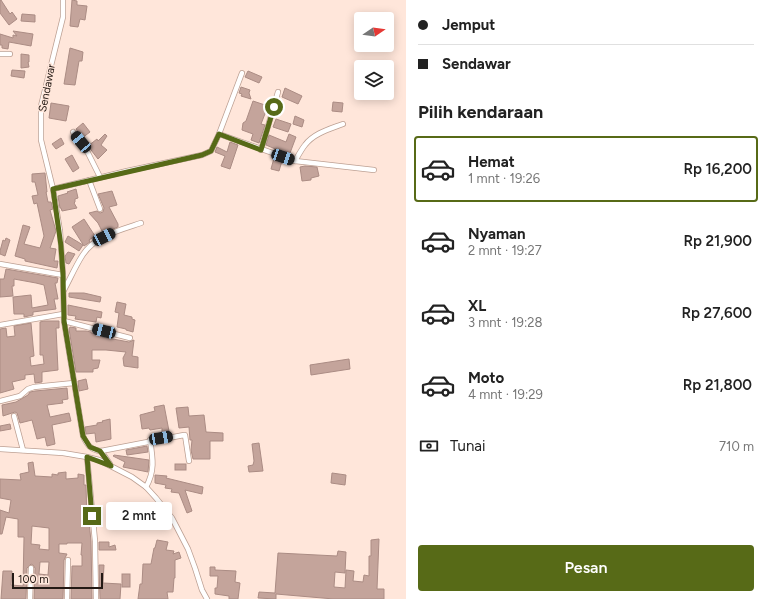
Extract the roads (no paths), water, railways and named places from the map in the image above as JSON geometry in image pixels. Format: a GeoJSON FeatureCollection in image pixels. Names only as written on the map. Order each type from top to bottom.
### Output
{"type":"FeatureCollection","features":[{"type":"Feature","properties":{"kind":"street","name":"Sendawar"},"geometry":{"type":"LineString","coordinates":[[63,0],[63,17],[41,106],[41,140],[53,189],[60,231],[64,292],[63,314],[83,436],[90,447],[100,451],[111,466]]}},
{"type":"Feature","properties":{"kind":"street"},"geometry":{"type":"LineString","coordinates":[[0,54],[10,54]]}},
{"type":"Feature","properties":{"kind":"street"},"geometry":{"type":"LineString","coordinates":[[53,189],[202,155],[211,151],[242,73]]}},
{"type":"Feature","properties":{"kind":"street"},"geometry":{"type":"LineString","coordinates":[[261,150],[278,92]]}},
{"type":"Feature","properties":{"kind":"street"},"geometry":{"type":"LineString","coordinates":[[295,161],[310,139],[322,132],[343,124]]}},
{"type":"Feature","properties":{"kind":"street"},"geometry":{"type":"LineString","coordinates":[[73,132],[88,153],[100,178]]}},
{"type":"Feature","properties":{"kind":"street"},"geometry":{"type":"LineString","coordinates":[[219,134],[295,161],[374,170]]}},
{"type":"Feature","properties":{"kind":"street"},"geometry":{"type":"LineString","coordinates":[[89,180],[100,209]]}},
{"type":"Feature","properties":{"kind":"street"},"geometry":{"type":"LineString","coordinates":[[64,292],[82,256],[89,247],[111,233],[141,223]]}},
{"type":"Feature","properties":{"kind":"street"},"geometry":{"type":"LineString","coordinates":[[0,264],[63,275]]}},
{"type":"Feature","properties":{"kind":"street"},"geometry":{"type":"LineString","coordinates":[[0,325],[63,314]]}},
{"type":"Feature","properties":{"kind":"street"},"geometry":{"type":"LineString","coordinates":[[64,321],[130,338]]}},
{"type":"Feature","properties":{"kind":"street"},"geometry":{"type":"LineString","coordinates":[[0,401],[20,396],[26,390],[34,387],[74,383]]}},
{"type":"Feature","properties":{"kind":"street"},"geometry":{"type":"LineString","coordinates":[[14,416],[23,450]]}},
{"type":"Feature","properties":{"kind":"street"},"geometry":{"type":"LineString","coordinates":[[100,451],[150,440],[186,435],[189,461]]}},
{"type":"Feature","properties":{"kind":"street"},"geometry":{"type":"LineString","coordinates":[[146,488],[152,474],[153,465],[150,440]]}},
{"type":"Feature","properties":{"kind":"street"},"geometry":{"type":"LineString","coordinates":[[0,450],[62,453],[87,457],[111,466],[132,477],[156,498],[175,523],[207,599]]}},
{"type":"Feature","properties":{"kind":"street"},"geometry":{"type":"LineString","coordinates":[[87,457],[95,541],[96,599]]}},
{"type":"Feature","properties":{"kind":"street"},"geometry":{"type":"LineString","coordinates":[[67,599],[68,560]]}},
{"type":"Feature","properties":{"kind":"street"},"geometry":{"type":"LineString","coordinates":[[30,599],[31,568]]}}]}
